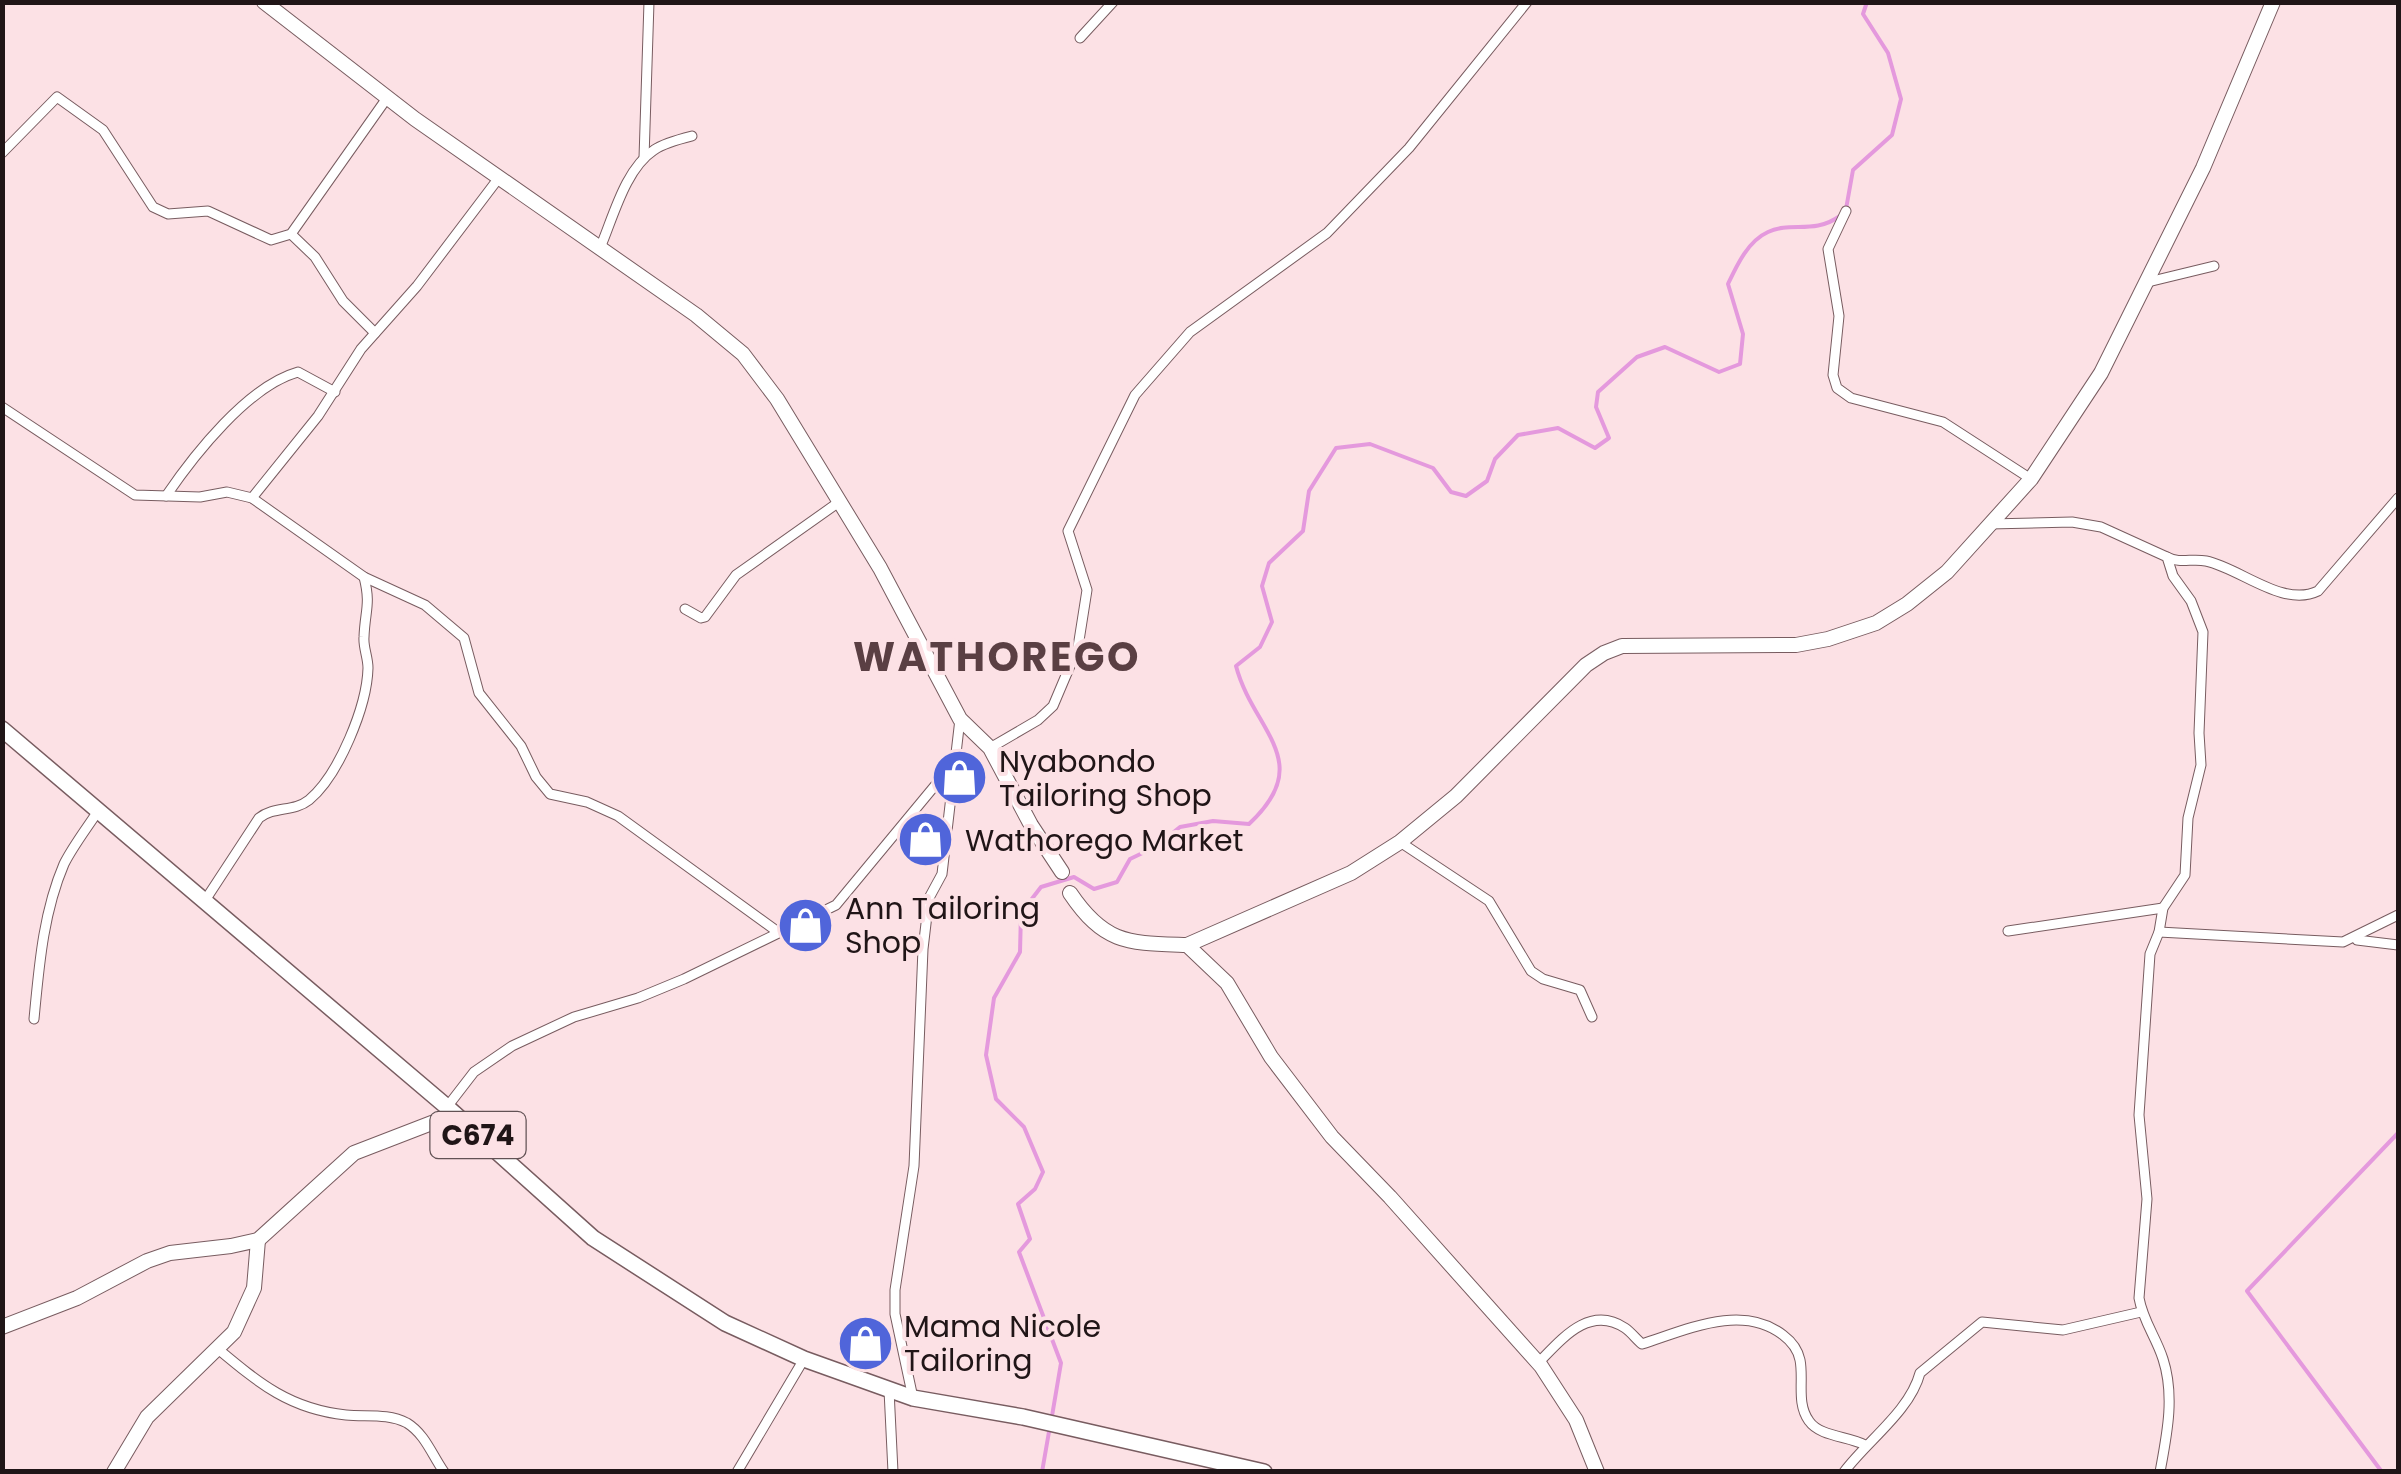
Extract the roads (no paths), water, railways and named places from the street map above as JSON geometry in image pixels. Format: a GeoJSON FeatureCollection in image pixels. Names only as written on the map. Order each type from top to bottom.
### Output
{"type":"FeatureCollection","features":[{"type":"Feature","properties":{"kind":"main road","name":"C674"},"geometry":{"type":"LineString","coordinates":[[2,729],[450,1110],[593,1238],[725,1323],[804,1359],[903,1390],[1264,1472]]}},
{"type":"Feature","properties":{"kind":"street"},"geometry":{"type":"LineString","coordinates":[[264,2],[387,98],[696,315],[744,354],[778,400],[880,568],[960,719],[990,748],[1086,917],[1115,938],[1133,943],[1187,945],[1350,874],[1400,842],[1456,796],[1578,672],[1604,653],[1632,646],[1796,646],[1854,632],[1907,604],[1947,572],[2031,478],[2101,373],[2203,168],[2273,2]]}},
{"type":"Feature","properties":{"kind":"street"},"geometry":{"type":"LineString","coordinates":[[644,158],[648,2]]}},
{"type":"Feature","properties":{"kind":"street"},"geometry":{"type":"LineString","coordinates":[[1080,38],[1113,2]]}},
{"type":"Feature","properties":{"kind":"street"},"geometry":{"type":"LineString","coordinates":[[990,748],[1038,720],[1053,706],[1078,647],[1087,590],[1068,531],[1135,395],[1190,332],[1311,246],[1363,197],[1410,148],[1527,2]]}},
{"type":"Feature","properties":{"kind":"street"},"geometry":{"type":"LineString","coordinates":[[2,153],[57,98],[102,130],[153,207],[168,214],[208,211],[271,240],[291,234],[387,98]]}},
{"type":"Feature","properties":{"kind":"street"},"geometry":{"type":"LineString","coordinates":[[600,248],[631,177],[644,158],[656,148],[692,136]]}},
{"type":"Feature","properties":{"kind":"street"},"geometry":{"type":"LineString","coordinates":[[252,498],[335,392],[351,364],[418,286],[498,179]]}},
{"type":"Feature","properties":{"kind":"street"},"geometry":{"type":"LineString","coordinates":[[1846,211],[1828,249],[1838,316],[1833,375],[1837,388],[1851,398],[1943,422],[2031,478]]}},
{"type":"Feature","properties":{"kind":"street"},"geometry":{"type":"LineString","coordinates":[[291,234],[316,258],[343,301],[375,333]]}},
{"type":"Feature","properties":{"kind":"street"},"geometry":{"type":"LineString","coordinates":[[2148,282],[2214,266]]}},
{"type":"Feature","properties":{"kind":"street"},"geometry":{"type":"LineString","coordinates":[[166,496],[199,448],[280,377],[298,372],[335,392]]}},
{"type":"Feature","properties":{"kind":"street"},"geometry":{"type":"LineString","coordinates":[[2,407],[129,492],[200,497],[227,492],[252,498],[364,576],[426,606],[464,638],[479,693],[521,746],[536,777],[550,794],[587,802],[618,816],[778,932]]}},
{"type":"Feature","properties":{"kind":"street"},"geometry":{"type":"LineString","coordinates":[[1988,524],[2072,522],[2102,527],[2177,562],[2208,561],[2283,592],[2310,595],[2378,525],[2398,498]]}},
{"type":"Feature","properties":{"kind":"street"},"geometry":{"type":"LineString","coordinates":[[685,609],[701,618],[705,616],[736,574],[839,502]]}},
{"type":"Feature","properties":{"kind":"street"},"geometry":{"type":"LineString","coordinates":[[2160,1472],[2170,1398],[2163,1358],[2141,1312],[2139,1298],[2148,1200],[2139,1115],[2150,954],[2163,908],[2185,875],[2188,818],[2201,765],[2203,632],[2191,601],[2173,576],[2168,558]]}},
{"type":"Feature","properties":{"kind":"street"},"geometry":{"type":"LineString","coordinates":[[204,902],[259,818],[272,810],[306,802],[323,784],[352,734],[368,671],[364,635],[370,602],[364,576]]}},
{"type":"Feature","properties":{"kind":"street"},"geometry":{"type":"LineString","coordinates":[[893,1472],[903,1390],[895,1290],[914,1166],[923,949],[929,898],[942,874],[960,719]]}},
{"type":"Feature","properties":{"kind":"street"},"geometry":{"type":"LineString","coordinates":[[2,1327],[77,1298],[170,1253],[258,1240],[354,1153],[450,1110],[474,1072],[512,1046],[574,1017],[684,979],[827,911],[845,897],[953,763]]}},
{"type":"Feature","properties":{"kind":"street"},"geometry":{"type":"LineString","coordinates":[[34,1019],[40,947],[49,910],[65,863],[98,810]]}},
{"type":"Feature","properties":{"kind":"street"},"geometry":{"type":"LineString","coordinates":[[1400,842],[1489,901],[1531,970],[1544,979],[1580,990],[1592,1017]]}},
{"type":"Feature","properties":{"kind":"street"},"geometry":{"type":"LineString","coordinates":[[2008,931],[2163,908]]}},
{"type":"Feature","properties":{"kind":"street"},"geometry":{"type":"LineString","coordinates":[[2353,939],[2398,914]]}},
{"type":"Feature","properties":{"kind":"street"},"geometry":{"type":"LineString","coordinates":[[2159,932],[2398,944]]}},
{"type":"Feature","properties":{"kind":"street"},"geometry":{"type":"LineString","coordinates":[[1187,945],[1228,982],[1271,1057],[1332,1137],[1538,1363],[1576,1420],[1597,1472]]}},
{"type":"Feature","properties":{"kind":"street"},"geometry":{"type":"LineString","coordinates":[[114,1472],[147,1418],[234,1332],[254,1288],[258,1240]]}},
{"type":"Feature","properties":{"kind":"street"},"geometry":{"type":"LineString","coordinates":[[1844,1472],[1894,1416],[1920,1373],[1982,1322],[2062,1330],[2141,1312]]}},
{"type":"Feature","properties":{"kind":"street"},"geometry":{"type":"LineString","coordinates":[[1538,1363],[1574,1327],[1598,1320],[1622,1325],[1642,1344],[1705,1324],[1748,1318],[1783,1335],[1800,1356],[1801,1396],[1812,1425],[1865,1446]]}},
{"type":"Feature","properties":{"kind":"street"},"geometry":{"type":"LineString","coordinates":[[218,1349],[291,1402],[322,1412],[392,1418],[409,1424],[427,1442],[444,1472]]}},
{"type":"Feature","properties":{"kind":"street"},"geometry":{"type":"LineString","coordinates":[[737,1472],[804,1359]]}},
{"type":"Feature","properties":{"kind":"waterway"},"geometry":{"type":"LineString","coordinates":[[1846,209],[1853,170],[1892,135],[1901,99],[1888,53],[1863,14],[1867,2]]}},
{"type":"Feature","properties":{"kind":"waterway"},"geometry":{"type":"LineString","coordinates":[[1052,1416],[1061,1363],[1019,1252],[1030,1239],[1018,1204],[1035,1189],[1043,1172],[1024,1127],[996,1099],[986,1055],[994,998],[1020,952],[1021,913],[1041,887],[1074,877],[1094,889],[1117,882],[1130,859],[1155,847],[1180,827],[1213,821],[1249,824],[1269,802],[1278,782],[1279,763],[1236,666],[1260,647],[1272,622],[1262,586],[1269,563],[1303,531],[1309,491],[1336,448],[1370,444],[1433,468],[1451,492],[1466,496],[1487,481],[1495,459],[1518,435],[1558,428],[1595,448],[1609,438],[1596,407],[1598,392],[1637,357],[1665,347],[1719,372],[1740,364],[1743,334],[1728,284],[1755,241],[1777,229],[1821,225],[1840,216]]}},
{"type":"Feature","properties":{"kind":"waterway"},"geometry":{"type":"LineString","coordinates":[[2382,1472],[2247,1291],[2398,1133]]}},
{"type":"Feature","properties":{"kind":"waterway"},"geometry":{"type":"LineString","coordinates":[[1042,1472],[1050,1426]]}},
{"type":"Feature","properties":{"kind":"place","name":"Nyabondo Tailoring Shop"},"geometry":{"type":"Point","coordinates":[960,778]}},
{"type":"Feature","properties":{"kind":"place","name":"Wathorego Market"},"geometry":{"type":"Point","coordinates":[926,840]}},
{"type":"Feature","properties":{"kind":"place","name":"Ann Tailoring Shop"},"geometry":{"type":"Point","coordinates":[806,925]}},
{"type":"Feature","properties":{"kind":"place","name":"Mama Nicole Tailoring"},"geometry":{"type":"Point","coordinates":[865,1343]}},
{"type":"Feature","properties":{"kind":"district","name":"WATHOREGO"},"geometry":{"type":"Point","coordinates":[997,657]}}]}
